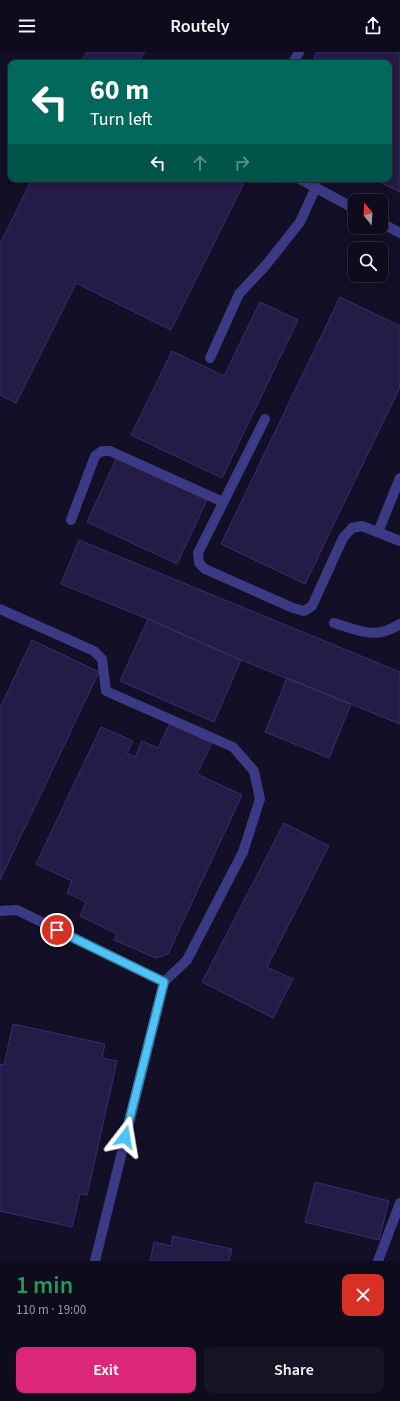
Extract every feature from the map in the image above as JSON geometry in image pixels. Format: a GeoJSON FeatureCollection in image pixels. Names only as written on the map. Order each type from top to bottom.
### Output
{"type":"FeatureCollection","features":[{"type":"Feature","properties":{"kind":"lane"},"geometry":{"type":"LineString","coordinates":[[305,182],[348,205]]}},
{"type":"Feature","properties":{"kind":"lane"},"geometry":{"type":"LineString","coordinates":[[210,358],[239,294],[266,265],[300,222],[316,188]]}},
{"type":"Feature","properties":{"kind":"lane"},"geometry":{"type":"LineString","coordinates":[[388,227],[400,234]]}},
{"type":"Feature","properties":{"kind":"lane"},"geometry":{"type":"LineString","coordinates":[[265,419],[198,553],[200,563],[205,569],[293,608],[304,611],[312,606],[343,538],[352,528],[362,526],[400,541]]}},
{"type":"Feature","properties":{"kind":"lane"},"geometry":{"type":"LineString","coordinates":[[71,520],[95,456],[102,452],[110,451],[223,502]]}},
{"type":"Feature","properties":{"kind":"lane"},"geometry":{"type":"LineString","coordinates":[[378,532],[400,478]]}},
{"type":"Feature","properties":{"kind":"lane"},"geometry":{"type":"LineString","coordinates":[[0,609],[94,651],[102,659],[106,691],[233,747],[254,771],[260,799],[243,852],[187,960],[164,982],[95,1261]]}},
{"type":"Feature","properties":{"kind":"lane"},"geometry":{"type":"LineString","coordinates":[[334,623],[370,634],[391,630],[400,624]]}},
{"type":"Feature","properties":{"kind":"lane"},"geometry":{"type":"LineString","coordinates":[[0,911],[17,910],[164,982]]}},
{"type":"Feature","properties":{"kind":"lane"},"geometry":{"type":"LineString","coordinates":[[378,1261],[400,1203]]}},
{"type":"Feature","properties":{"kind":"building"},"geometry":{"type":"Polygon","coordinates":[[[87,52],[145,52],[140,60],[82,60],[87,52]]]}},
{"type":"Feature","properties":{"kind":"building"},"geometry":{"type":"Polygon","coordinates":[[[317,52],[400,52],[400,192],[379,182],[392,182],[392,60],[313,60],[317,52]]]}},
{"type":"Feature","properties":{"kind":"building"},"geometry":{"type":"Polygon","coordinates":[[[31,182],[245,182],[171,330],[76,283],[16,403],[0,395],[0,244],[31,182]]]}},
{"type":"Feature","properties":{"kind":"building"},"geometry":{"type":"Polygon","coordinates":[[[340,297],[400,326],[400,387],[305,584],[221,544],[340,297]]]}},
{"type":"Feature","properties":{"kind":"building"},"geometry":{"type":"Polygon","coordinates":[[[260,302],[298,320],[222,478],[131,435],[172,351],[224,376],[260,302]]]}},
{"type":"Feature","properties":{"kind":"building"},"geometry":{"type":"Polygon","coordinates":[[[117,457],[207,500],[177,564],[87,522],[117,457]]]}},
{"type":"Feature","properties":{"kind":"building"},"geometry":{"type":"Polygon","coordinates":[[[79,540],[400,672],[400,724],[241,660],[148,619],[61,584],[79,540]]]}},
{"type":"Feature","properties":{"kind":"building"},"geometry":{"type":"Polygon","coordinates":[[[148,619],[241,660],[214,722],[120,681],[148,619]]]}},
{"type":"Feature","properties":{"kind":"building"},"geometry":{"type":"Polygon","coordinates":[[[32,640],[99,672],[0,880],[0,708],[32,640]]]}},
{"type":"Feature","properties":{"kind":"building"},"geometry":{"type":"Polygon","coordinates":[[[287,678],[351,704],[329,758],[265,732],[287,678]]]}},
{"type":"Feature","properties":{"kind":"building"},"geometry":{"type":"Polygon","coordinates":[[[170,723],[212,743],[197,774],[242,795],[168,954],[156,958],[114,940],[117,934],[80,916],[86,902],[67,893],[72,881],[36,864],[101,727],[133,741],[127,753],[135,757],[142,741],[158,748],[170,723]]]}},
{"type":"Feature","properties":{"kind":"building"},"geometry":{"type":"Polygon","coordinates":[[[284,823],[329,846],[267,967],[293,979],[273,1018],[202,982],[284,823]]]}},
{"type":"Feature","properties":{"kind":"building"},"geometry":{"type":"Polygon","coordinates":[[[13,1024],[105,1044],[102,1058],[117,1061],[87,1195],[80,1194],[72,1227],[0,1211],[0,1064],[4,1065],[13,1024]]]}},
{"type":"Feature","properties":{"kind":"building"},"geometry":{"type":"Polygon","coordinates":[[[315,1182],[389,1201],[379,1240],[305,1222],[315,1182]]]}},
{"type":"Feature","properties":{"kind":"building"},"geometry":{"type":"Polygon","coordinates":[[[173,1236],[232,1249],[229,1261],[150,1261],[154,1242],[171,1246],[173,1236]]]}},
{"type":"Feature","properties":{"kind":"route"},"geometry":{"type":"LineString","coordinates":[[57,930],[164,982],[125,1137]]}}]}
